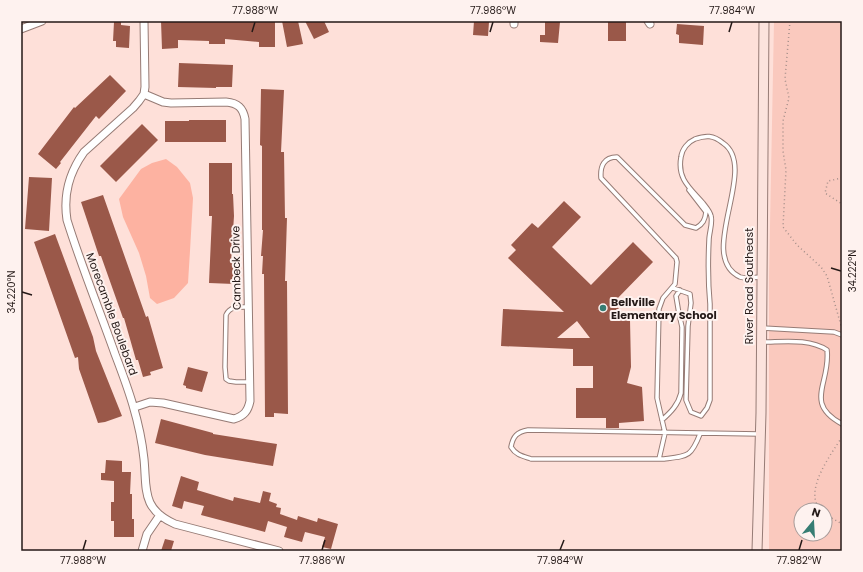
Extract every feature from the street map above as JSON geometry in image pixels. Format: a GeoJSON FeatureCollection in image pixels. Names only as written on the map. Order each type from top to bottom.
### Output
{"type":"FeatureCollection","features":[{"type":"Feature","properties":{"kind":"main road","name":"River Road Southeast"},"geometry":{"type":"LineString","coordinates":[[757,551],[760,434],[764,21]]}},
{"type":"Feature","properties":{"kind":"street"},"geometry":{"type":"LineString","coordinates":[[21,29],[42,21]]}},
{"type":"Feature","properties":{"kind":"street"},"geometry":{"type":"LineString","coordinates":[[144,21],[144,94]]}},
{"type":"Feature","properties":{"kind":"street","name":"Cambeck Drive"},"geometry":{"type":"LineString","coordinates":[[135,407],[150,402],[163,403],[234,419],[239,418],[245,414],[248,407],[250,382],[244,112],[240,106],[233,103],[171,103],[163,102],[144,94]]}},
{"type":"Feature","properties":{"kind":"street","name":"Morecamble Boulebard"},"geometry":{"type":"LineString","coordinates":[[144,94],[133,108],[84,152],[69,177],[65,199],[67,220],[70,230],[135,407],[143,448],[146,490],[151,504],[160,515],[175,524],[251,548],[279,551]]}},
{"type":"Feature","properties":{"kind":"street"},"geometry":{"type":"LineString","coordinates":[[142,551],[147,534],[160,515]]}},
{"type":"Feature","properties":{"kind":"lane"},"geometry":{"type":"LineString","coordinates":[[659,458],[665,433],[657,398],[659,309],[663,298],[675,284],[678,262],[676,258],[601,178],[600,169],[604,161],[611,157],[622,161],[685,225],[696,228],[702,225],[706,212],[693,197],[685,184],[679,166],[682,152],[690,141],[704,135],[717,138],[726,144],[734,163],[735,182],[727,213],[724,254],[728,267],[741,277],[761,277]]}},
{"type":"Feature","properties":{"kind":"lane"},"geometry":{"type":"LineString","coordinates":[[673,288],[690,294],[691,303],[688,326],[686,400],[691,412],[701,416],[707,408],[710,400],[709,246],[712,216],[707,208],[685,184]]}},
{"type":"Feature","properties":{"kind":"lane"},"geometry":{"type":"LineString","coordinates":[[662,420],[673,410],[681,393],[682,326],[676,296],[680,290]]}},
{"type":"Feature","properties":{"kind":"lane"},"geometry":{"type":"LineString","coordinates":[[248,306],[232,308],[226,315],[225,367],[226,379],[230,381],[250,382]]}},
{"type":"Feature","properties":{"kind":"lane"},"geometry":{"type":"LineString","coordinates":[[761,327],[834,332],[842,335]]}},
{"type":"Feature","properties":{"kind":"lane"},"geometry":{"type":"LineString","coordinates":[[761,342],[807,343],[819,345],[827,350],[828,359],[821,400],[823,410],[842,424]]}},
{"type":"Feature","properties":{"kind":"lane"},"geometry":{"type":"LineString","coordinates":[[700,434],[693,450],[684,456],[659,458],[531,459],[520,456],[514,452],[511,447],[513,439],[518,432],[528,430],[760,434]]}},
{"type":"Feature","properties":{"kind":"path"},"geometry":{"type":"LineString","coordinates":[[790,21],[785,79],[789,98],[783,121],[783,151],[786,170],[783,227],[797,246],[821,267],[827,276],[842,331]]}},
{"type":"Feature","properties":{"kind":"path"},"geometry":{"type":"LineString","coordinates":[[842,178],[828,181],[825,192],[842,204]]}},
{"type":"Feature","properties":{"kind":"path"},"geometry":{"type":"LineString","coordinates":[[816,502],[814,497],[816,485],[827,460],[842,437]]}},
{"type":"Feature","properties":{"kind":"path"},"geometry":{"type":"LineString","coordinates":[[833,519],[842,524]]}},
{"type":"Feature","properties":{"kind":"shaded area"},"geometry":{"type":"Polygon","coordinates":[[[774,21],[842,21],[842,551],[769,551],[769,277],[774,21]]]}},
{"type":"Feature","properties":{"kind":"shaded area"},"geometry":{"type":"Polygon","coordinates":[[[166,159],[177,167],[190,183],[193,198],[190,251],[188,283],[174,298],[157,304],[150,298],[146,276],[139,253],[123,217],[119,199],[141,169],[152,163],[166,159]]]}},
{"type":"Feature","properties":{"kind":"building"},"geometry":{"type":"Polygon","coordinates":[[[161,21],[275,21],[275,47],[259,47],[259,42],[225,39],[225,44],[209,44],[209,41],[178,40],[178,48],[162,49],[161,21]]]}},
{"type":"Feature","properties":{"kind":"building"},"geometry":{"type":"Polygon","coordinates":[[[282,21],[298,21],[303,44],[287,47],[282,21]]]}},
{"type":"Feature","properties":{"kind":"building"},"geometry":{"type":"Polygon","coordinates":[[[305,21],[324,21],[329,32],[314,39],[305,21]]]}},
{"type":"Feature","properties":{"kind":"building"},"geometry":{"type":"Polygon","coordinates":[[[474,21],[489,22],[488,36],[473,35],[474,21]]]}},
{"type":"Feature","properties":{"kind":"building"},"geometry":{"type":"Polygon","coordinates":[[[608,21],[626,21],[626,41],[608,41],[608,21]]]}},
{"type":"Feature","properties":{"kind":"building"},"geometry":{"type":"Polygon","coordinates":[[[114,22],[121,22],[121,25],[130,26],[129,48],[116,47],[116,41],[113,41],[114,22]]]}},
{"type":"Feature","properties":{"kind":"building"},"geometry":{"type":"Polygon","coordinates":[[[545,22],[560,22],[558,43],[540,42],[540,35],[545,35],[545,22]]]}},
{"type":"Feature","properties":{"kind":"building"},"geometry":{"type":"Polygon","coordinates":[[[677,24],[704,26],[703,45],[679,43],[679,35],[676,34],[677,24]]]}},
{"type":"Feature","properties":{"kind":"building"},"geometry":{"type":"Polygon","coordinates":[[[179,63],[233,65],[232,87],[178,87],[179,63]]]}},
{"type":"Feature","properties":{"kind":"building"},"geometry":{"type":"Polygon","coordinates":[[[110,75],[126,91],[99,119],[96,116],[56,169],[38,154],[74,107],[75,108],[110,75]]]}},
{"type":"Feature","properties":{"kind":"building"},"geometry":{"type":"Polygon","coordinates":[[[261,89],[284,90],[281,152],[284,152],[285,218],[287,218],[285,281],[287,281],[288,414],[274,413],[274,417],[265,417],[264,274],[262,274],[263,256],[261,256],[263,230],[262,146],[260,145],[261,89]]]}},
{"type":"Feature","properties":{"kind":"building"},"geometry":{"type":"Polygon","coordinates":[[[226,120],[226,142],[165,142],[165,121],[226,120]]]}},
{"type":"Feature","properties":{"kind":"building"},"geometry":{"type":"Polygon","coordinates":[[[142,124],[158,140],[116,182],[100,166],[142,124]]]}},
{"type":"Feature","properties":{"kind":"building"},"geometry":{"type":"Polygon","coordinates":[[[209,163],[232,163],[234,216],[231,262],[235,262],[234,284],[209,283],[212,216],[209,216],[209,163]]]}},
{"type":"Feature","properties":{"kind":"building"},"geometry":{"type":"Polygon","coordinates":[[[29,177],[52,178],[49,231],[25,229],[29,177]]]}},
{"type":"Feature","properties":{"kind":"building"},"geometry":{"type":"Polygon","coordinates":[[[103,195],[146,317],[148,316],[163,368],[150,372],[151,375],[143,377],[138,360],[136,360],[124,318],[101,256],[99,256],[81,202],[103,195]]]}},
{"type":"Feature","properties":{"kind":"building","name":"Bellville Elementary School"},"geometry":{"type":"Polygon","coordinates":[[[564,201],[581,217],[552,247],[591,285],[633,242],[653,262],[613,303],[630,320],[631,367],[627,383],[642,387],[644,421],[619,423],[619,428],[606,428],[606,418],[576,418],[576,388],[593,388],[593,366],[573,366],[573,349],[501,346],[503,309],[564,312],[508,258],[516,250],[511,245],[532,223],[538,228],[564,201]],[[577,321],[557,338],[590,338],[577,321]]]}},
{"type":"Feature","properties":{"kind":"building"},"geometry":{"type":"Polygon","coordinates":[[[55,234],[93,337],[96,351],[122,416],[105,422],[98,423],[79,369],[78,357],[75,358],[34,242],[55,234]]]}},
{"type":"Feature","properties":{"kind":"building"},"geometry":{"type":"Polygon","coordinates":[[[188,367],[208,372],[202,392],[186,388],[186,386],[183,385],[188,367]]]}},
{"type":"Feature","properties":{"kind":"building"},"geometry":{"type":"Polygon","coordinates":[[[161,419],[213,434],[277,444],[273,466],[205,455],[155,443],[161,419]]]}},
{"type":"Feature","properties":{"kind":"building"},"geometry":{"type":"Polygon","coordinates":[[[106,460],[122,461],[122,472],[131,472],[130,494],[132,494],[134,537],[114,537],[114,521],[111,521],[111,502],[114,502],[114,481],[101,480],[101,473],[105,473],[106,460]]]}},
{"type":"Feature","properties":{"kind":"building"},"geometry":{"type":"Polygon","coordinates":[[[181,476],[199,482],[197,490],[233,501],[234,497],[260,503],[263,491],[271,493],[269,501],[277,504],[276,507],[281,508],[280,514],[297,520],[298,516],[317,522],[318,518],[338,524],[331,549],[322,547],[325,537],[305,532],[302,542],[284,537],[287,527],[268,521],[265,532],[201,515],[204,506],[184,501],[182,509],[172,506],[181,476]]]}},
{"type":"Feature","properties":{"kind":"building"},"geometry":{"type":"Polygon","coordinates":[[[165,539],[174,541],[171,551],[161,551],[165,539]]]}},
{"type":"Feature","properties":{"kind":"place","name":"Bellville Elementary School"},"geometry":{"type":"Point","coordinates":[603,308]}}]}
